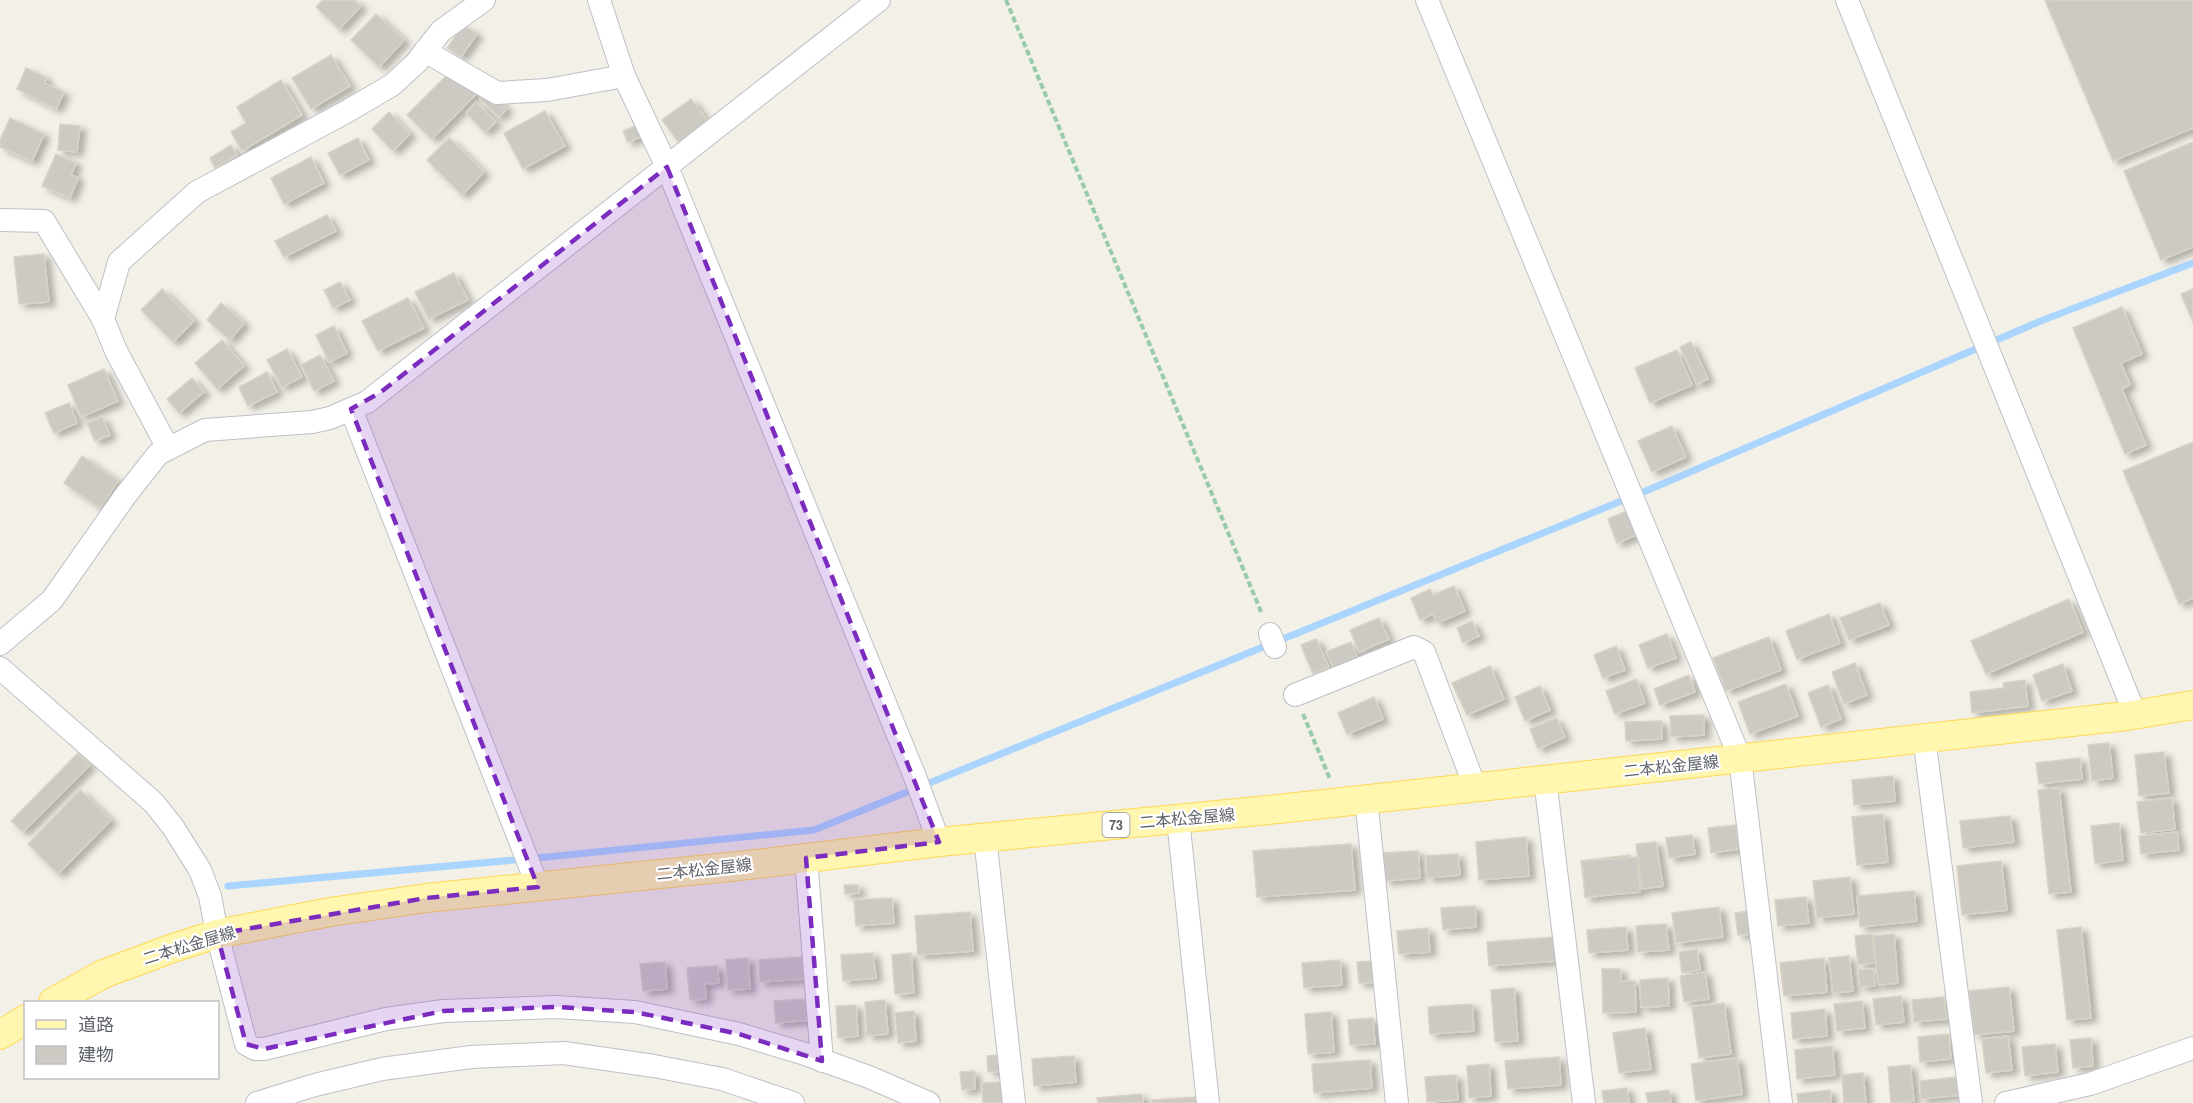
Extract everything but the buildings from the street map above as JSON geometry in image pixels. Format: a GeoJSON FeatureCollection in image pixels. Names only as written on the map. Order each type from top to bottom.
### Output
{"type":"FeatureCollection","features":[{"type":"Feature","properties":{"kind":"main road","name":"二本松金屋線"},"geometry":{"type":"LineString","coordinates":[[55,1001],[103,975],[217,933],[330,912],[426,898],[532,870],[806,858],[985,837],[1178,819],[1740,758],[2135,714],[2193,705]]}},
{"type":"Feature","properties":{"kind":"main road"},"geometry":{"type":"LineString","coordinates":[[0,1035],[24,1020]]}},
{"type":"Feature","properties":{"kind":"street"},"geometry":{"type":"LineString","coordinates":[[103,319],[119,262],[197,192],[392,85],[441,31],[484,0]]}},
{"type":"Feature","properties":{"kind":"street"},"geometry":{"type":"LineString","coordinates":[[599,0],[624,76],[667,167],[919,787],[939,842]]}},
{"type":"Feature","properties":{"kind":"street"},"geometry":{"type":"LineString","coordinates":[[0,644],[52,600],[124,496],[158,454],[205,430],[248,425],[297,425],[330,418],[367,402],[879,0]]}},
{"type":"Feature","properties":{"kind":"street"},"geometry":{"type":"LineString","coordinates":[[1427,0],[1740,758],[1782,1103]]}},
{"type":"Feature","properties":{"kind":"street"},"geometry":{"type":"LineString","coordinates":[[1847,0],[2135,714]]}},
{"type":"Feature","properties":{"kind":"street"},"geometry":{"type":"LineString","coordinates":[[425,51],[497,93],[547,90],[624,76]]}},
{"type":"Feature","properties":{"kind":"street"},"geometry":{"type":"LineString","coordinates":[[0,220],[44,221],[103,319],[116,351],[168,448]]}},
{"type":"Feature","properties":{"kind":"street"},"geometry":{"type":"LineString","coordinates":[[351,409],[532,870]]}},
{"type":"Feature","properties":{"kind":"street"},"geometry":{"type":"LineString","coordinates":[[1295,695],[1414,647],[1424,652],[1475,787]]}},
{"type":"Feature","properties":{"kind":"street"},"geometry":{"type":"LineString","coordinates":[[0,668],[154,803],[173,827],[200,870],[210,896],[217,933],[246,1044],[255,1049],[264,1049],[386,1019],[443,1011],[557,1007],[635,1012],[739,1034],[869,1077],[929,1103]]}},
{"type":"Feature","properties":{"kind":"street"},"geometry":{"type":"LineString","coordinates":[[1924,737],[1971,1103]]}},
{"type":"Feature","properties":{"kind":"street"},"geometry":{"type":"LineString","coordinates":[[1545,779],[1584,1103]]}},
{"type":"Feature","properties":{"kind":"street"},"geometry":{"type":"LineString","coordinates":[[1352,800],[1397,1103]]}},
{"type":"Feature","properties":{"kind":"street"},"geometry":{"type":"LineString","coordinates":[[1178,819],[1208,1103]]}},
{"type":"Feature","properties":{"kind":"street"},"geometry":{"type":"LineString","coordinates":[[985,837],[1014,1103]]}},
{"type":"Feature","properties":{"kind":"street"},"geometry":{"type":"LineString","coordinates":[[806,858],[822,1060]]}},
{"type":"Feature","properties":{"kind":"street"},"geometry":{"type":"LineString","coordinates":[[2006,1103],[2091,1084],[2193,1048]]}},
{"type":"Feature","properties":{"kind":"street"},"geometry":{"type":"LineString","coordinates":[[257,1103],[315,1085],[382,1069],[471,1057],[564,1053],[722,1078],[793,1103]]}},
{"type":"Feature","properties":{"kind":"path"},"geometry":{"type":"LineString","coordinates":[[1006,0],[1273,641]]}},
{"type":"Feature","properties":{"kind":"path"},"geometry":{"type":"LineString","coordinates":[[1295,695],[1352,800]]}},
{"type":"Feature","properties":{"kind":"highlighted area"},"geometry":{"type":"Polygon","coordinates":[[[667,167],[939,842],[806,858],[822,1061],[739,1034],[635,1012],[557,1007],[443,1011],[264,1049],[246,1044],[217,934],[426,898],[538,887],[351,409],[381,392],[667,167]]]}},
{"type":"Feature","properties":{"kind":"waterway"},"geometry":{"type":"LineString","coordinates":[[228,886],[814,830],[1646,491],[2043,320],[2193,263]]}}]}
